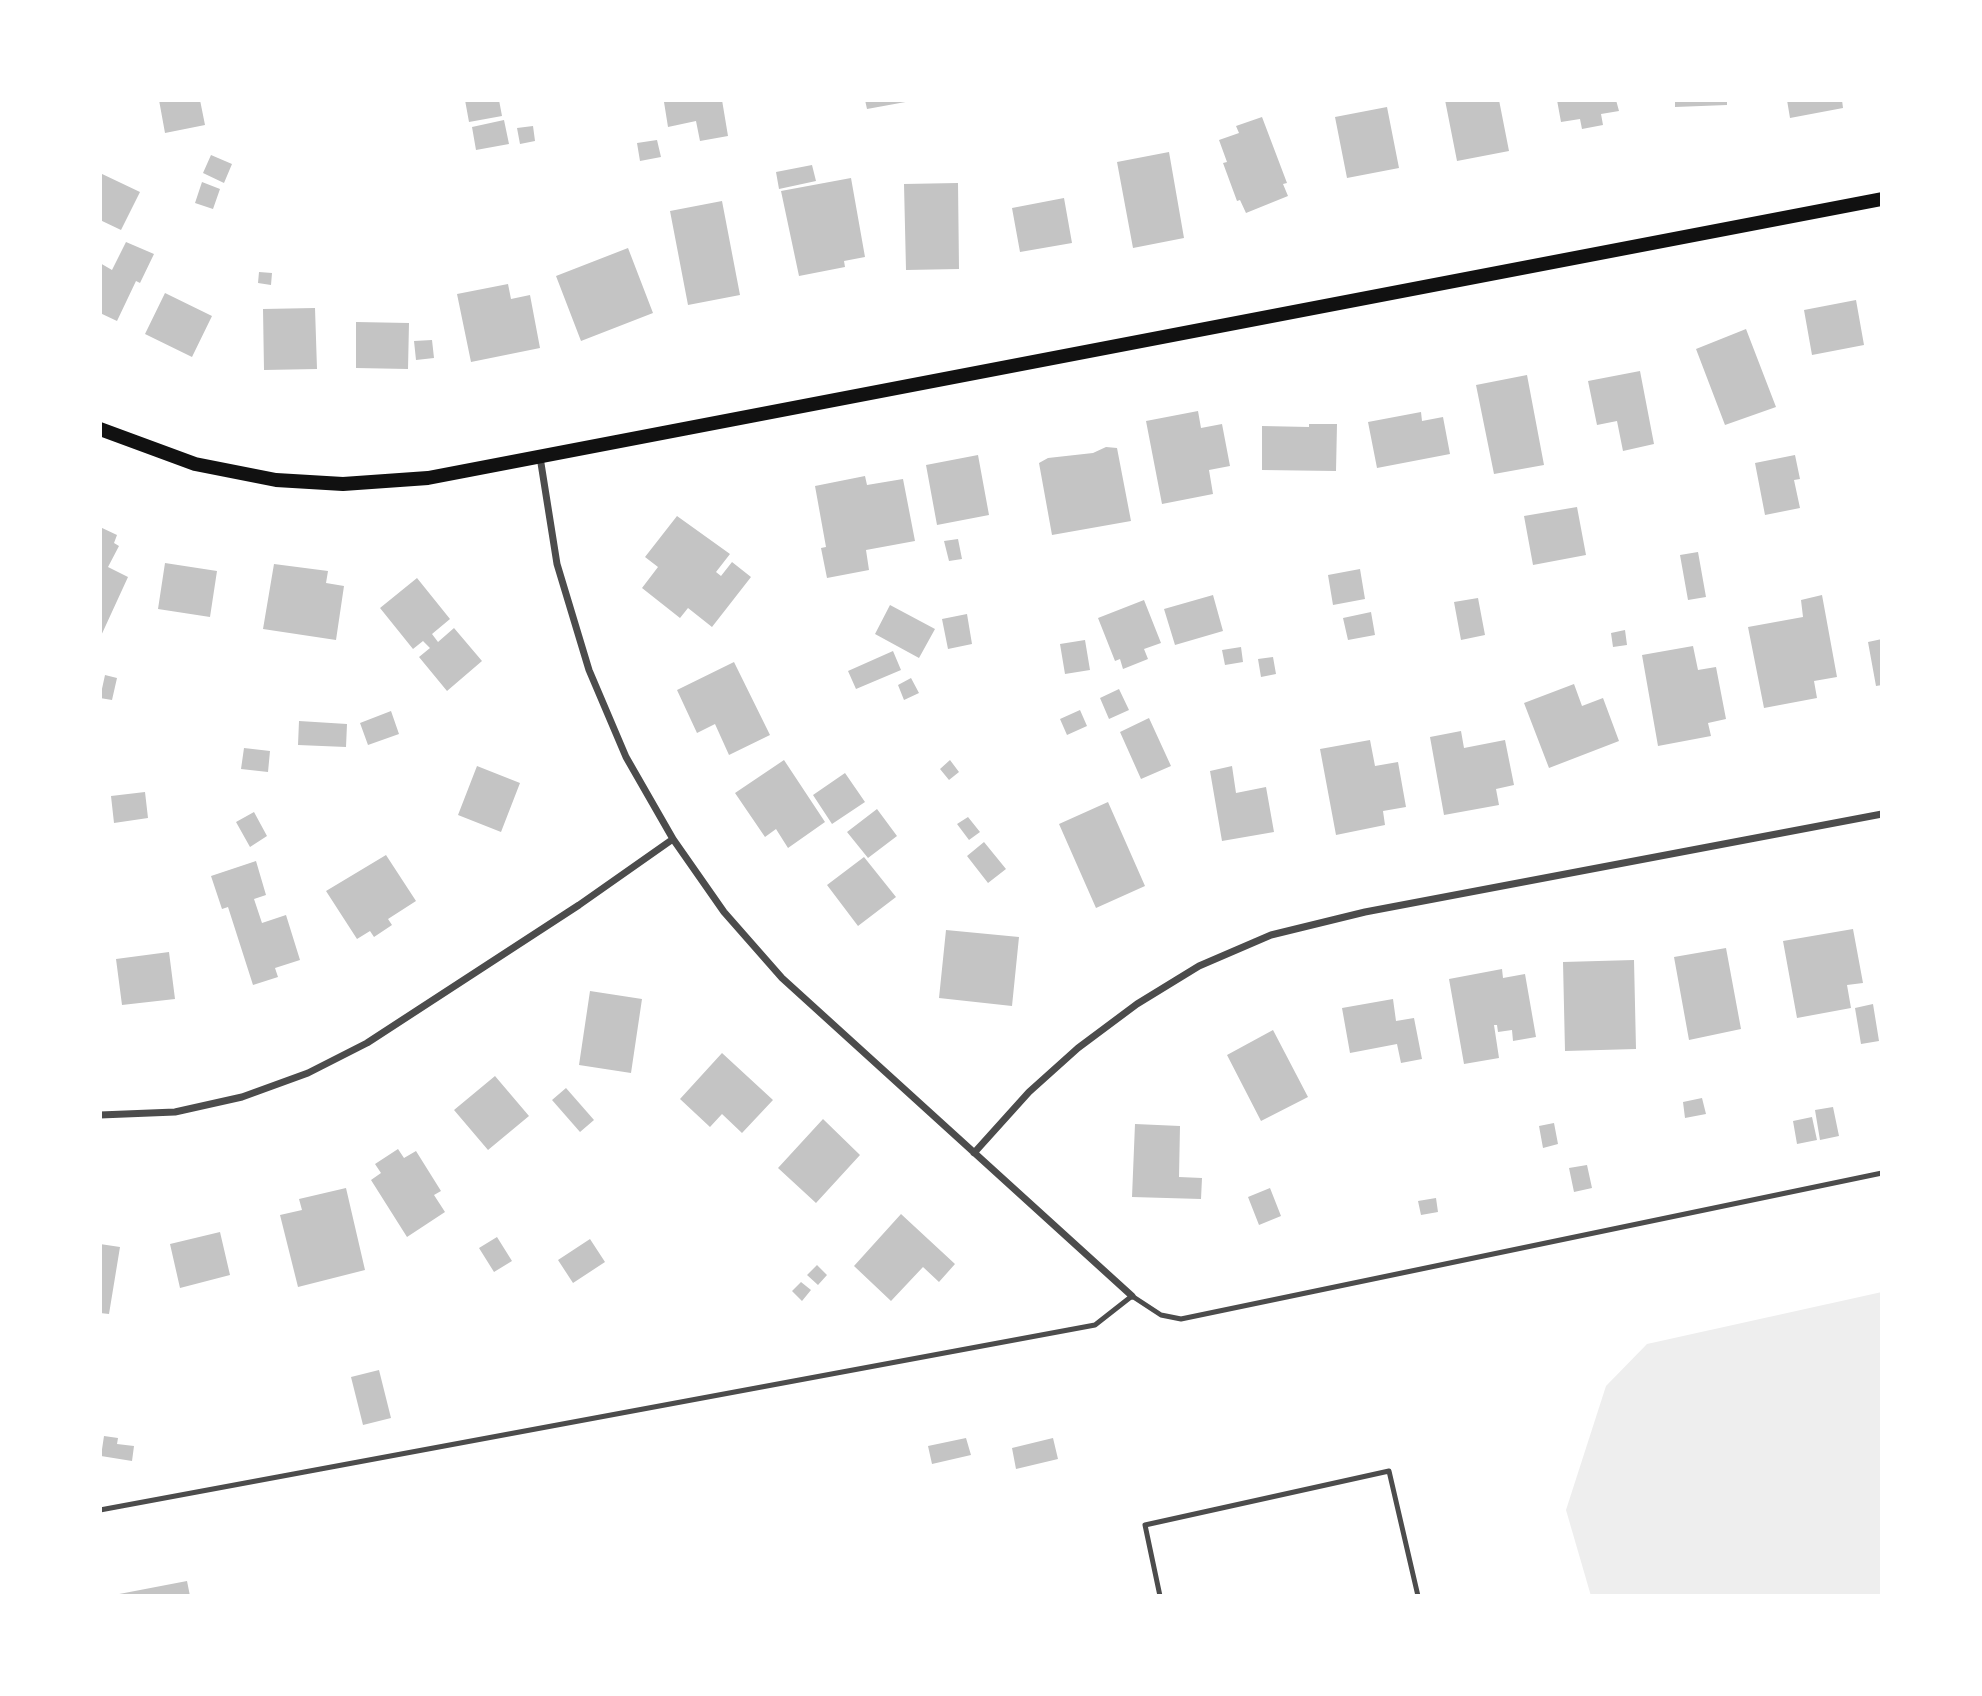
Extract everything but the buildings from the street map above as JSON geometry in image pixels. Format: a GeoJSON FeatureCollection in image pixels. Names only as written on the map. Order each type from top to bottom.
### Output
{"type":"FeatureCollection","features":[{"type":"Feature","properties":{"kind":"main road"},"geometry":{"type":"LineString","coordinates":[[100,429],[195,464],[276,480],[343,484],[428,478],[1882,199]]}},
{"type":"Feature","properties":{"kind":"street"},"geometry":{"type":"LineString","coordinates":[[540,457],[557,564],[589,670],[626,757],[673,839],[724,912],[782,978],[1132,1296]]}},
{"type":"Feature","properties":{"kind":"street"},"geometry":{"type":"LineString","coordinates":[[974,1153],[1028,1092],[1097,1033],[1137,1004],[1199,966],[1271,935],[1365,912],[1882,814]]}},
{"type":"Feature","properties":{"kind":"street"},"geometry":{"type":"LineString","coordinates":[[100,1115],[175,1112],[242,1097],[308,1073],[367,1042],[568,913],[673,839]]}},
{"type":"Feature","properties":{"kind":"lane"},"geometry":{"type":"LineString","coordinates":[[100,1510],[1095,1325],[1117,1311],[1132,1296],[1161,1315],[1181,1319],[1882,1173]]}},
{"type":"Feature","properties":{"kind":"lane"},"geometry":{"type":"LineString","coordinates":[[1160,1596],[1145,1525],[1389,1471],[1418,1596]]}},
{"type":"Feature","properties":{"kind":"shaded area"},"geometry":{"type":"Polygon","coordinates":[[[1882,1292],[1882,1596],[1591,1596],[1566,1510],[1606,1386],[1647,1344],[1882,1292]]]}}]}
